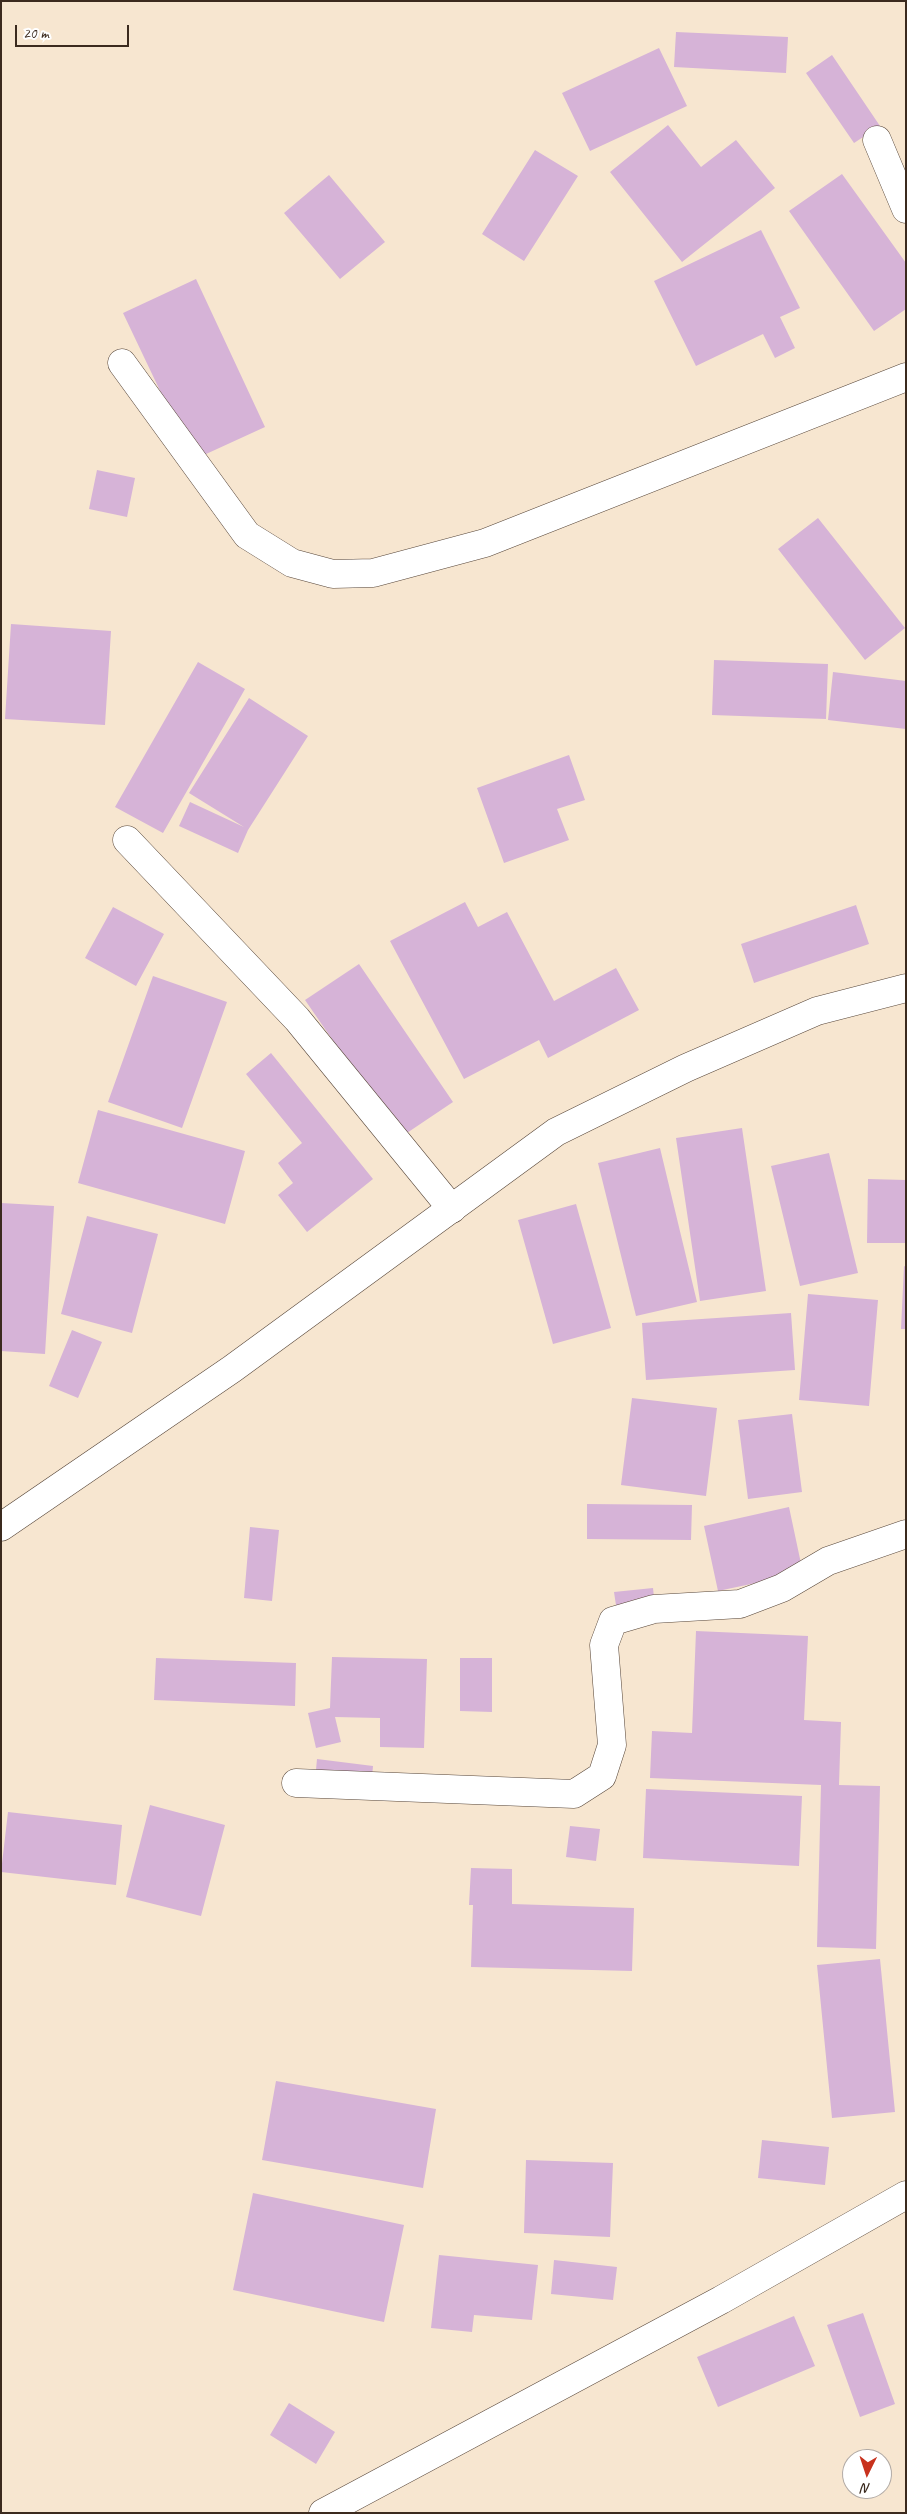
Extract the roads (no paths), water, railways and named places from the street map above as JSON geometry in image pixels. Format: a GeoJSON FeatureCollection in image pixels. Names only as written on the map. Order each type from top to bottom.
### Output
{"type":"FeatureCollection","features":[{"type":"Feature","properties":{"kind":"street"},"geometry":{"type":"LineString","coordinates":[[877,140],[906,208]]}},
{"type":"Feature","properties":{"kind":"street"},"geometry":{"type":"LineString","coordinates":[[122,363],[246,535],[292,563],[334,574],[373,574],[484,544],[906,377]]}},
{"type":"Feature","properties":{"kind":"street"},"geometry":{"type":"LineString","coordinates":[[127,840],[297,1019],[452,1209]]}},
{"type":"Feature","properties":{"kind":"street"},"geometry":{"type":"LineString","coordinates":[[1,1527],[232,1369],[556,1132],[686,1068],[817,1011],[906,988]]}},
{"type":"Feature","properties":{"kind":"street"},"geometry":{"type":"LineString","coordinates":[[296,1783],[574,1794],[602,1776],[612,1745],[604,1645],[613,1621],[654,1609],[740,1604],[782,1588],[828,1561],[906,1534]]}},
{"type":"Feature","properties":{"kind":"street"},"geometry":{"type":"LineString","coordinates":[[323,2513],[721,2300],[906,2195]]}}]}
